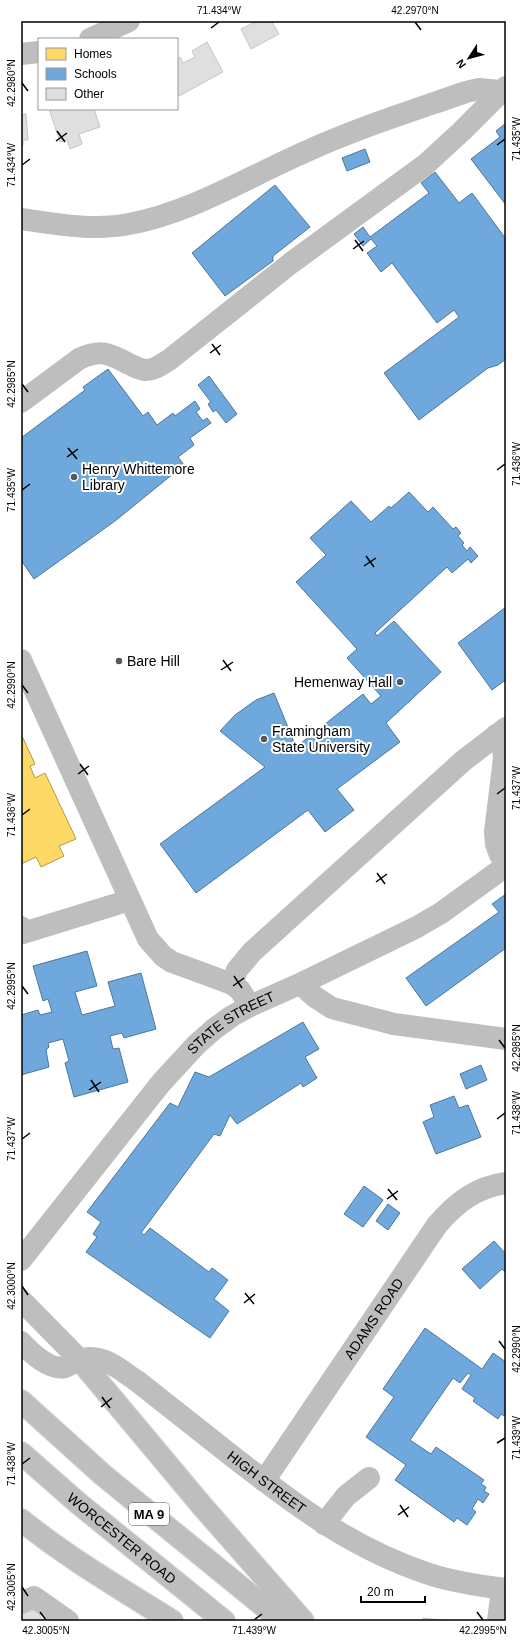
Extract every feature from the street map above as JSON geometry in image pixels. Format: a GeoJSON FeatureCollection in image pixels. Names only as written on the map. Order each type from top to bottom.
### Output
{"type":"FeatureCollection","features":[{"type":"Feature","properties":{"kind":"main road"},"geometry":{"type":"LineString","coordinates":[[92,38],[129,21]]}},
{"type":"Feature","properties":{"kind":"main road"},"geometry":{"type":"LineString","coordinates":[[21,54],[38,52]]}},
{"type":"Feature","properties":{"kind":"main road"},"geometry":{"type":"LineString","coordinates":[[21,219],[77,226],[104,227],[128,225],[154,219],[178,211],[305,152],[362,128],[466,92],[479,89],[503,89]]}},
{"type":"Feature","properties":{"kind":"main road"},"geometry":{"type":"LineString","coordinates":[[21,402],[79,359],[90,354],[103,352],[146,370],[158,367],[169,360],[291,263],[425,165],[462,131],[503,89]]}},
{"type":"Feature","properties":{"kind":"main road"},"geometry":{"type":"LineString","coordinates":[[21,660],[148,940],[163,956],[172,962],[232,984],[240,990],[250,1006]]}},
{"type":"Feature","properties":{"kind":"main road"},"geometry":{"type":"LineString","coordinates":[[232,984],[238,970],[252,952],[463,761],[501,732]]}},
{"type":"Feature","properties":{"kind":"main road"},"geometry":{"type":"LineString","coordinates":[[501,732],[504,758],[495,838],[500,855],[506,865]]}},
{"type":"Feature","properties":{"kind":"main road","name":"STATE STREET"},"geometry":{"type":"LineString","coordinates":[[21,1260],[171,1072],[196,1045],[214,1029],[232,1016],[250,1006],[417,928],[506,865]]}},
{"type":"Feature","properties":{"kind":"main road"},"geometry":{"type":"LineString","coordinates":[[22,932],[130,900]]}},
{"type":"Feature","properties":{"kind":"main road"},"geometry":{"type":"LineString","coordinates":[[304,982],[308,991],[315,998],[332,1008],[394,1024],[506,1039]]}},
{"type":"Feature","properties":{"kind":"main road","name":"ADAMS ROAD"},"geometry":{"type":"LineString","coordinates":[[264,1480],[437,1226],[450,1210],[466,1196],[483,1189],[506,1183]]}},
{"type":"Feature","properties":{"kind":"main road"},"geometry":{"type":"LineString","coordinates":[[21,1300],[80,1360],[203,1507],[302,1621]]}},
{"type":"Feature","properties":{"kind":"main road","name":"HIGH STREET"},"geometry":{"type":"LineString","coordinates":[[21,1342],[43,1361],[54,1366],[63,1368],[80,1360],[98,1358],[122,1371],[294,1504],[360,1545],[430,1574],[504,1589]]}},
{"type":"Feature","properties":{"kind":"main road","name":"MA 9"},"geometry":{"type":"LineString","coordinates":[[21,1402],[103,1475],[282,1621]]}},
{"type":"Feature","properties":{"kind":"main road","name":"WORCESTER ROAD"},"geometry":{"type":"LineString","coordinates":[[21,1453],[78,1503],[224,1621]]}},
{"type":"Feature","properties":{"kind":"main road"},"geometry":{"type":"LineString","coordinates":[[324,1524],[346,1496],[369,1478]]}},
{"type":"Feature","properties":{"kind":"main road"},"geometry":{"type":"LineString","coordinates":[[21,1520],[45,1539],[97,1575],[172,1621]]}},
{"type":"Feature","properties":{"kind":"main road"},"geometry":{"type":"LineString","coordinates":[[21,1533],[45,1539]]}},
{"type":"Feature","properties":{"kind":"main road"},"geometry":{"type":"LineString","coordinates":[[498,1621],[504,1589]]}},
{"type":"Feature","properties":{"kind":"main road"},"geometry":{"type":"LineString","coordinates":[[21,1603],[34,1597],[68,1621]]}},
{"type":"Feature","properties":{"kind":"building: Homes"},"geometry":{"type":"Polygon","coordinates":[[[21,734],[35,764],[30,766],[35,778],[45,773],[76,839],[59,846],[64,856],[41,867],[36,857],[21,864],[21,734]]]}},
{"type":"Feature","properties":{"kind":"building: Schools"},"geometry":{"type":"Polygon","coordinates":[[[506,123],[506,205],[471,159],[500,137],[496,131],[506,123]]]}},
{"type":"Feature","properties":{"kind":"building: Schools"},"geometry":{"type":"Polygon","coordinates":[[[365,149],[370,162],[347,171],[342,158],[365,149]]]}},
{"type":"Feature","properties":{"kind":"building: Schools"},"geometry":{"type":"Polygon","coordinates":[[[435,172],[459,203],[472,193],[506,239],[506,359],[498,365],[488,368],[419,420],[384,373],[459,317],[454,310],[437,323],[392,263],[381,272],[367,253],[377,246],[371,239],[363,246],[354,234],[363,227],[370,237],[429,193],[421,183],[435,172]]]}},
{"type":"Feature","properties":{"kind":"building: Schools"},"geometry":{"type":"Polygon","coordinates":[[[275,185],[310,227],[273,256],[273,261],[225,296],[192,253],[275,185]]]}},
{"type":"Feature","properties":{"kind":"building: Schools"},"geometry":{"type":"Polygon","coordinates":[[[108,369],[143,416],[148,412],[157,425],[173,413],[175,416],[195,401],[200,409],[196,412],[203,421],[207,418],[211,423],[190,438],[194,445],[178,457],[184,465],[115,521],[34,579],[21,560],[21,438],[85,390],[83,387],[108,369]]]}},
{"type":"Feature","properties":{"kind":"building: Schools"},"geometry":{"type":"Polygon","coordinates":[[[209,376],[237,414],[226,423],[216,410],[213,412],[208,404],[211,402],[198,385],[209,376]]]}},
{"type":"Feature","properties":{"kind":"building: Schools","name":"Hemenway Hall"},"geometry":{"type":"Polygon","coordinates":[[[409,492],[428,512],[433,507],[453,529],[456,527],[461,533],[458,536],[464,543],[462,545],[467,551],[470,547],[478,556],[471,563],[468,559],[452,573],[447,567],[375,633],[377,636],[394,621],[441,672],[386,723],[400,742],[337,789],[354,810],[325,832],[308,810],[196,893],[160,844],[265,767],[220,731],[235,715],[256,700],[274,693],[296,747],[363,694],[371,704],[381,696],[347,658],[357,649],[296,582],[326,555],[310,538],[351,501],[371,522],[389,506],[391,508],[409,492]]]}},
{"type":"Feature","properties":{"kind":"building: Schools"},"geometry":{"type":"Polygon","coordinates":[[[506,607],[506,682],[504,681],[492,690],[458,643],[506,607]]]}},
{"type":"Feature","properties":{"kind":"building: Schools"},"geometry":{"type":"Polygon","coordinates":[[[506,894],[506,948],[426,1006],[406,978],[499,912],[492,904],[506,894]]]}},
{"type":"Feature","properties":{"kind":"building: Schools"},"geometry":{"type":"Polygon","coordinates":[[[87,951],[97,986],[75,992],[82,1015],[115,1006],[108,982],[141,973],[156,1029],[124,1038],[122,1033],[110,1036],[113,1049],[119,1048],[128,1082],[74,1097],[65,1063],[69,1061],[63,1039],[48,1043],[49,1047],[46,1050],[49,1067],[21,1075],[21,1015],[38,1010],[40,1015],[52,1012],[48,999],[43,1001],[33,966],[87,951]]]}},
{"type":"Feature","properties":{"kind":"building: Schools"},"geometry":{"type":"Polygon","coordinates":[[[303,1022],[319,1049],[305,1057],[317,1078],[303,1087],[301,1083],[237,1124],[230,1115],[220,1136],[214,1134],[141,1233],[144,1235],[150,1228],[209,1272],[212,1268],[228,1280],[214,1299],[229,1311],[210,1338],[86,1252],[97,1237],[93,1234],[101,1222],[87,1212],[170,1103],[178,1107],[195,1072],[209,1077],[303,1022]]]}},
{"type":"Feature","properties":{"kind":"building: Schools"},"geometry":{"type":"Polygon","coordinates":[[[481,1065],[487,1080],[466,1089],[460,1074],[481,1065]]]}},
{"type":"Feature","properties":{"kind":"building: Schools"},"geometry":{"type":"Polygon","coordinates":[[[454,1096],[459,1108],[468,1105],[481,1137],[436,1154],[423,1122],[434,1117],[430,1105],[454,1096]]]}},
{"type":"Feature","properties":{"kind":"building: Schools"},"geometry":{"type":"Polygon","coordinates":[[[364,1186],[383,1200],[363,1227],[344,1214],[364,1186]]]}},
{"type":"Feature","properties":{"kind":"building: Schools"},"geometry":{"type":"Polygon","coordinates":[[[388,1204],[400,1213],[388,1230],[376,1221],[388,1204]]]}},
{"type":"Feature","properties":{"kind":"building: Schools"},"geometry":{"type":"Polygon","coordinates":[[[494,1241],[506,1254],[506,1273],[502,1269],[480,1289],[462,1269],[494,1241]]]}},
{"type":"Feature","properties":{"kind":"building: Schools"},"geometry":{"type":"Polygon","coordinates":[[[425,1328],[482,1369],[493,1353],[506,1362],[506,1417],[501,1414],[498,1419],[473,1401],[475,1398],[462,1389],[471,1375],[468,1373],[460,1383],[453,1378],[410,1440],[431,1454],[436,1447],[484,1480],[481,1484],[486,1487],[484,1491],[489,1494],[483,1503],[478,1499],[472,1509],[476,1512],[467,1525],[457,1518],[454,1522],[395,1480],[406,1465],[366,1437],[394,1397],[383,1389],[425,1328]]]}},
{"type":"Feature","properties":{"kind":"building: Other"},"geometry":{"type":"Polygon","coordinates":[[[257,21],[274,21],[272,22],[279,34],[251,49],[241,29],[257,21]]]}},
{"type":"Feature","properties":{"kind":"building: Other"},"geometry":{"type":"Polygon","coordinates":[[[207,42],[223,72],[179,96],[178,58],[180,57],[183,63],[195,57],[192,51],[207,42]]]}},
{"type":"Feature","properties":{"kind":"building: Other"},"geometry":{"type":"Polygon","coordinates":[[[49,110],[94,110],[100,127],[79,134],[82,144],[70,149],[67,140],[60,142],[49,110]]]}},
{"type":"Feature","properties":{"kind":"building: Other"},"geometry":{"type":"Polygon","coordinates":[[[21,114],[26,114],[28,140],[23,140],[23,145],[21,146],[21,114]]]}},
{"type":"Feature","properties":{"kind":"building: Other"},"geometry":{"type":"Polygon","coordinates":[[[27,1607],[30,1612],[36,1609],[43,1621],[21,1621],[21,1611],[27,1607]]]}},
{"type":"Feature","properties":{"kind":"building: Other"},"geometry":{"type":"Polygon","coordinates":[[[423,1618],[448,1621],[423,1621],[423,1618]]]}},
{"type":"Feature","properties":{"kind":"place","name":"Henry Whittemore Library"},"geometry":{"type":"Point","coordinates":[74,477]}},
{"type":"Feature","properties":{"kind":"place","name":"Bare Hill"},"geometry":{"type":"Point","coordinates":[119,661]}},
{"type":"Feature","properties":{"kind":"place","name":"Hemenway Hall"},"geometry":{"type":"Point","coordinates":[400,682]}},
{"type":"Feature","properties":{"kind":"place","name":"Framingham State University"},"geometry":{"type":"Point","coordinates":[264,739]}}]}
